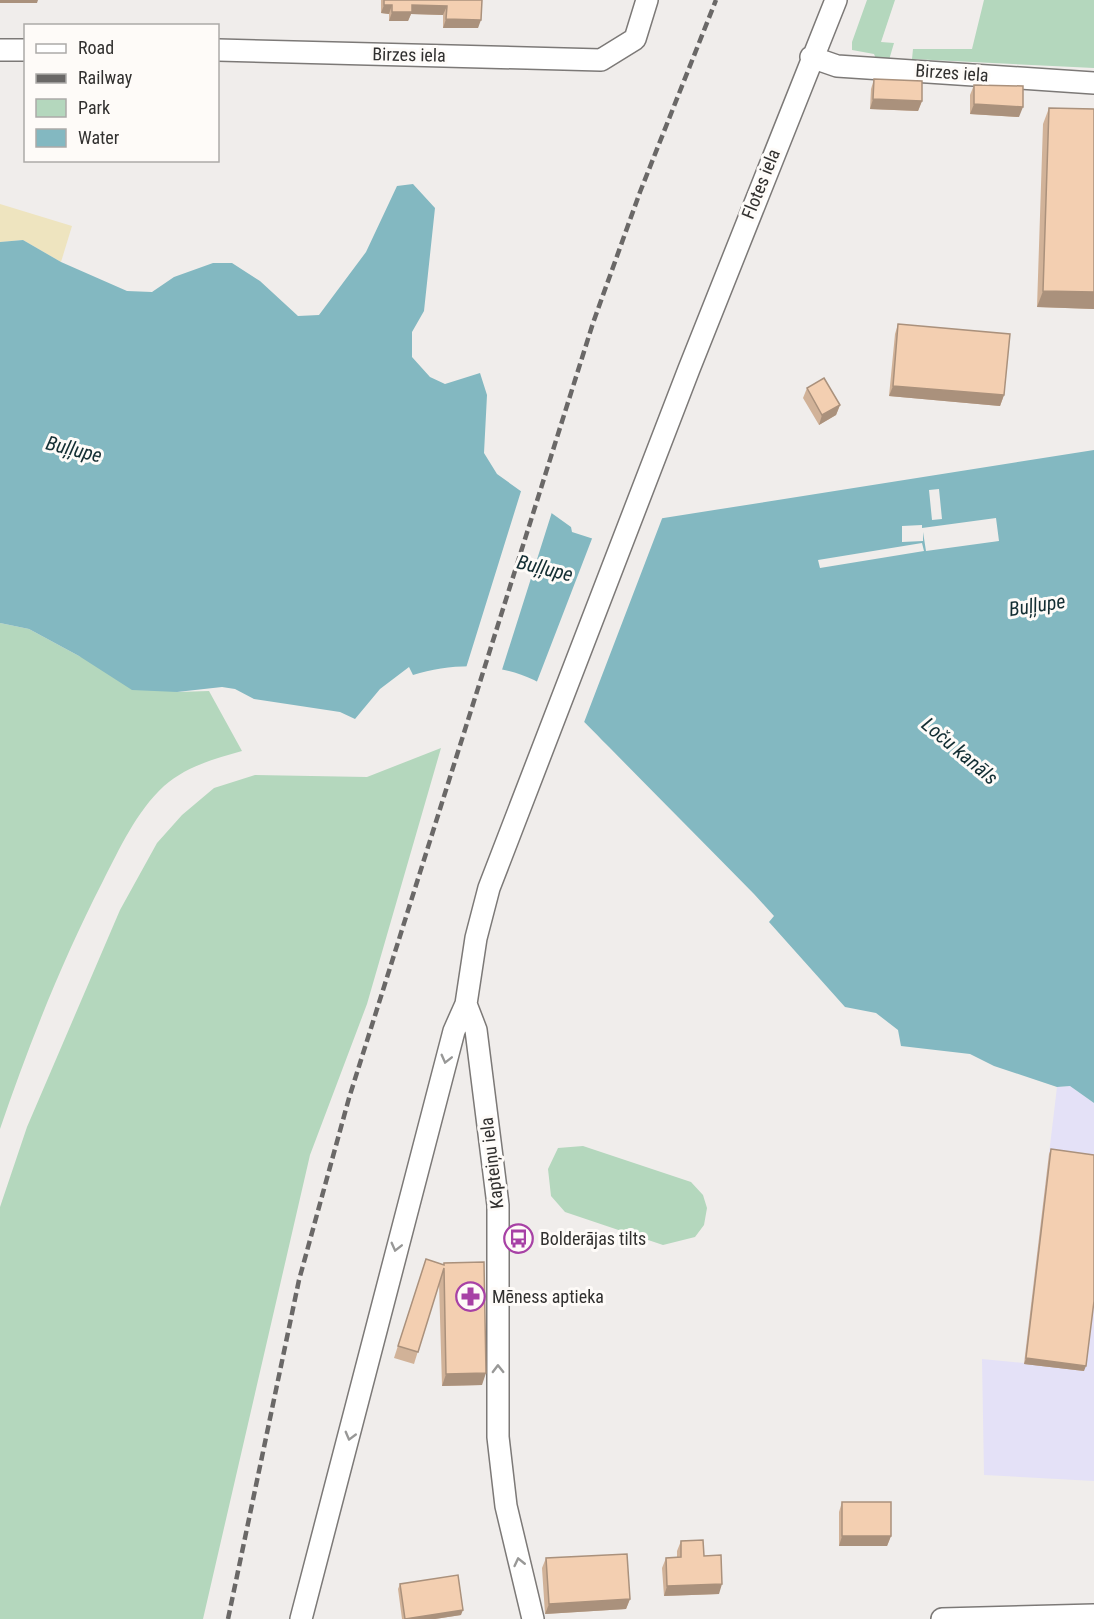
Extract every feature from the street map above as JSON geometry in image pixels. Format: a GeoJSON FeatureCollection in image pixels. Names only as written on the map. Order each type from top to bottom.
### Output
{"type":"FeatureCollection","features":[{"type":"Feature","properties":{"kind":"street","name":"Birzes iela"},"geometry":{"type":"LineString","coordinates":[[219,50],[601,60],[635,39],[647,0]]}},
{"type":"Feature","properties":{"kind":"street","name":"Flotes iela"},"geometry":{"type":"LineString","coordinates":[[489,888],[688,369],[836,0]]}},
{"type":"Feature","properties":{"kind":"street"},"geometry":{"type":"LineString","coordinates":[[0,50],[24,50]]}},
{"type":"Feature","properties":{"kind":"street","name":"Birzes iela"},"geometry":{"type":"LineString","coordinates":[[812,57],[837,66],[1094,83]]}},
{"type":"Feature","properties":{"kind":"street","name":"Kapteiņu iela"},"geometry":{"type":"LineString","coordinates":[[489,888],[475,948],[466,1004],[476,1030],[498,1205],[498,1437],[506,1506],[533,1619]]}},
{"type":"Feature","properties":{"kind":"street"},"geometry":{"type":"LineString","coordinates":[[301,1619],[454,1031],[466,1004]]}},
{"type":"Feature","properties":{"kind":"street"},"geometry":{"type":"LineString","coordinates":[[942,1619],[1094,1615]]}},
{"type":"Feature","properties":{"kind":"shaded area"},"geometry":{"type":"Polygon","coordinates":[[[1070,1086],[1094,1103],[1094,1481],[984,1475],[982,1359],[1024,1363],[1057,1087],[1070,1086]]]}},
{"type":"Feature","properties":{"kind":"green space"},"geometry":{"type":"Polygon","coordinates":[[[867,0],[895,0],[881,42],[894,43],[889,60],[877,61],[874,54],[852,50],[852,42],[867,0]]]}},
{"type":"Feature","properties":{"kind":"green space"},"geometry":{"type":"Polygon","coordinates":[[[984,0],[1094,0],[1094,68],[912,59],[913,49],[972,49],[984,0]]]}},
{"type":"Feature","properties":{"kind":"green space"},"geometry":{"type":"Polygon","coordinates":[[[0,623],[29,629],[79,656],[177,692],[209,691],[242,751],[201,764],[182,773],[154,796],[137,819],[122,843],[60,972],[0,1129],[0,623]]]}},
{"type":"Feature","properties":{"kind":"green space"},"geometry":{"type":"Polygon","coordinates":[[[441,748],[367,1004],[310,1155],[203,1619],[0,1619],[0,1207],[27,1127],[120,910],[157,843],[182,815],[214,788],[255,775],[367,777],[441,748]]]}},
{"type":"Feature","properties":{"kind":"green space"},"geometry":{"type":"Polygon","coordinates":[[[583,1146],[691,1182],[703,1195],[707,1208],[704,1225],[695,1237],[663,1245],[565,1212],[551,1196],[548,1169],[558,1148],[583,1146]]]}},
{"type":"Feature","properties":{"kind":"sand"},"geometry":{"type":"Polygon","coordinates":[[[0,204],[72,226],[61,262],[23,240],[0,242],[0,204]]]}},
{"type":"Feature","properties":{"kind":"water"},"geometry":{"type":"Polygon","coordinates":[[[413,184],[435,208],[424,311],[412,332],[412,357],[430,377],[445,384],[480,373],[487,395],[484,453],[497,474],[571,527],[572,532],[600,541],[608,537],[613,526],[1094,450],[1094,1103],[1070,1086],[1057,1087],[994,1066],[970,1054],[901,1046],[898,1030],[876,1013],[845,1007],[769,922],[774,916],[754,894],[573,711],[552,692],[534,680],[489,667],[443,668],[413,675],[409,667],[380,689],[355,719],[340,712],[254,699],[235,689],[222,687],[177,692],[132,690],[79,656],[29,629],[0,623],[0,242],[23,240],[61,262],[127,291],[152,292],[174,277],[213,263],[232,263],[260,281],[298,316],[319,315],[366,252],[397,186],[413,184]]]}},
{"type":"Feature","properties":{"kind":"pier"},"geometry":{"type":"Polygon","coordinates":[[[522,488],[552,512],[501,673],[466,668],[522,488]]]}},
{"type":"Feature","properties":{"kind":"pier"},"geometry":{"type":"Polygon","coordinates":[[[939,489],[942,519],[932,520],[929,490],[939,489]]]}},
{"type":"Feature","properties":{"kind":"pier"},"geometry":{"type":"Polygon","coordinates":[[[663,516],[583,725],[536,684],[593,536],[600,538],[606,535],[612,523],[663,516]]]}},
{"type":"Feature","properties":{"kind":"pier"},"geometry":{"type":"Polygon","coordinates":[[[996,518],[999,541],[926,551],[923,532],[923,541],[902,542],[902,526],[922,525],[922,528],[996,518]]]}},
{"type":"Feature","properties":{"kind":"pier"},"geometry":{"type":"Polygon","coordinates":[[[922,543],[924,551],[820,568],[818,560],[922,543]]]}},
{"type":"Feature","properties":{"kind":"building"},"geometry":{"type":"Polygon","coordinates":[[[384,0],[482,0],[481,20],[446,19],[447,6],[412,5],[412,12],[392,12],[392,5],[384,5],[384,0]]]}},
{"type":"Feature","properties":{"kind":"building"},"geometry":{"type":"Polygon","coordinates":[[[874,79],[922,81],[922,101],[873,99],[874,79]]]}},
{"type":"Feature","properties":{"kind":"building"},"geometry":{"type":"Polygon","coordinates":[[[974,85],[1023,86],[1023,107],[974,104],[974,85]]]}},
{"type":"Feature","properties":{"kind":"building"},"geometry":{"type":"Polygon","coordinates":[[[1049,108],[1094,109],[1094,292],[1043,291],[1049,108]]]}},
{"type":"Feature","properties":{"kind":"building"},"geometry":{"type":"Polygon","coordinates":[[[898,324],[1010,334],[1004,395],[893,386],[898,324]]]}},
{"type":"Feature","properties":{"kind":"building"},"geometry":{"type":"Polygon","coordinates":[[[824,378],[840,405],[822,415],[807,388],[824,378]]]}},
{"type":"Feature","properties":{"kind":"building"},"geometry":{"type":"Polygon","coordinates":[[[1051,1149],[1094,1155],[1094,1301],[1086,1366],[1026,1358],[1051,1149]]]}},
{"type":"Feature","properties":{"kind":"building"},"geometry":{"type":"Polygon","coordinates":[[[426,1259],[444,1265],[444,1263],[484,1262],[486,1373],[446,1374],[444,1268],[418,1352],[398,1346],[426,1259]]]}},
{"type":"Feature","properties":{"kind":"building"},"geometry":{"type":"Polygon","coordinates":[[[842,1502],[891,1502],[891,1536],[842,1536],[842,1502]]]}},
{"type":"Feature","properties":{"kind":"building"},"geometry":{"type":"Polygon","coordinates":[[[703,1540],[704,1556],[721,1555],[722,1584],[667,1586],[666,1558],[681,1557],[681,1541],[703,1540]]]}},
{"type":"Feature","properties":{"kind":"building"},"geometry":{"type":"Polygon","coordinates":[[[627,1554],[630,1599],[549,1604],[546,1558],[627,1554]]]}},
{"type":"Feature","properties":{"kind":"building"},"geometry":{"type":"Polygon","coordinates":[[[458,1575],[463,1610],[405,1619],[400,1584],[458,1575]]]}},
{"type":"Feature","properties":{"kind":"railway"},"geometry":{"type":"LineString","coordinates":[[228,1619],[299,1280],[349,1098],[593,323],[640,192],[716,0]]}},
{"type":"Feature","properties":{"kind":"place","name":"Bolderājas tilts"},"geometry":{"type":"Point","coordinates":[519,1239]}},
{"type":"Feature","properties":{"kind":"place","name":"Mēness aptieka"},"geometry":{"type":"Point","coordinates":[471,1297]}},
{"type":"Feature","properties":{"kind":"water label","name":"Buļļupe"},"geometry":{"type":"Point","coordinates":[74,449]}},
{"type":"Feature","properties":{"kind":"water label","name":"Buļļupe"},"geometry":{"type":"Point","coordinates":[545,568]}},
{"type":"Feature","properties":{"kind":"water label","name":"Buļļupe"},"geometry":{"type":"Point","coordinates":[1037,605]}},
{"type":"Feature","properties":{"kind":"water label","name":"Loču kanāls"},"geometry":{"type":"Point","coordinates":[960,751]}}]}
